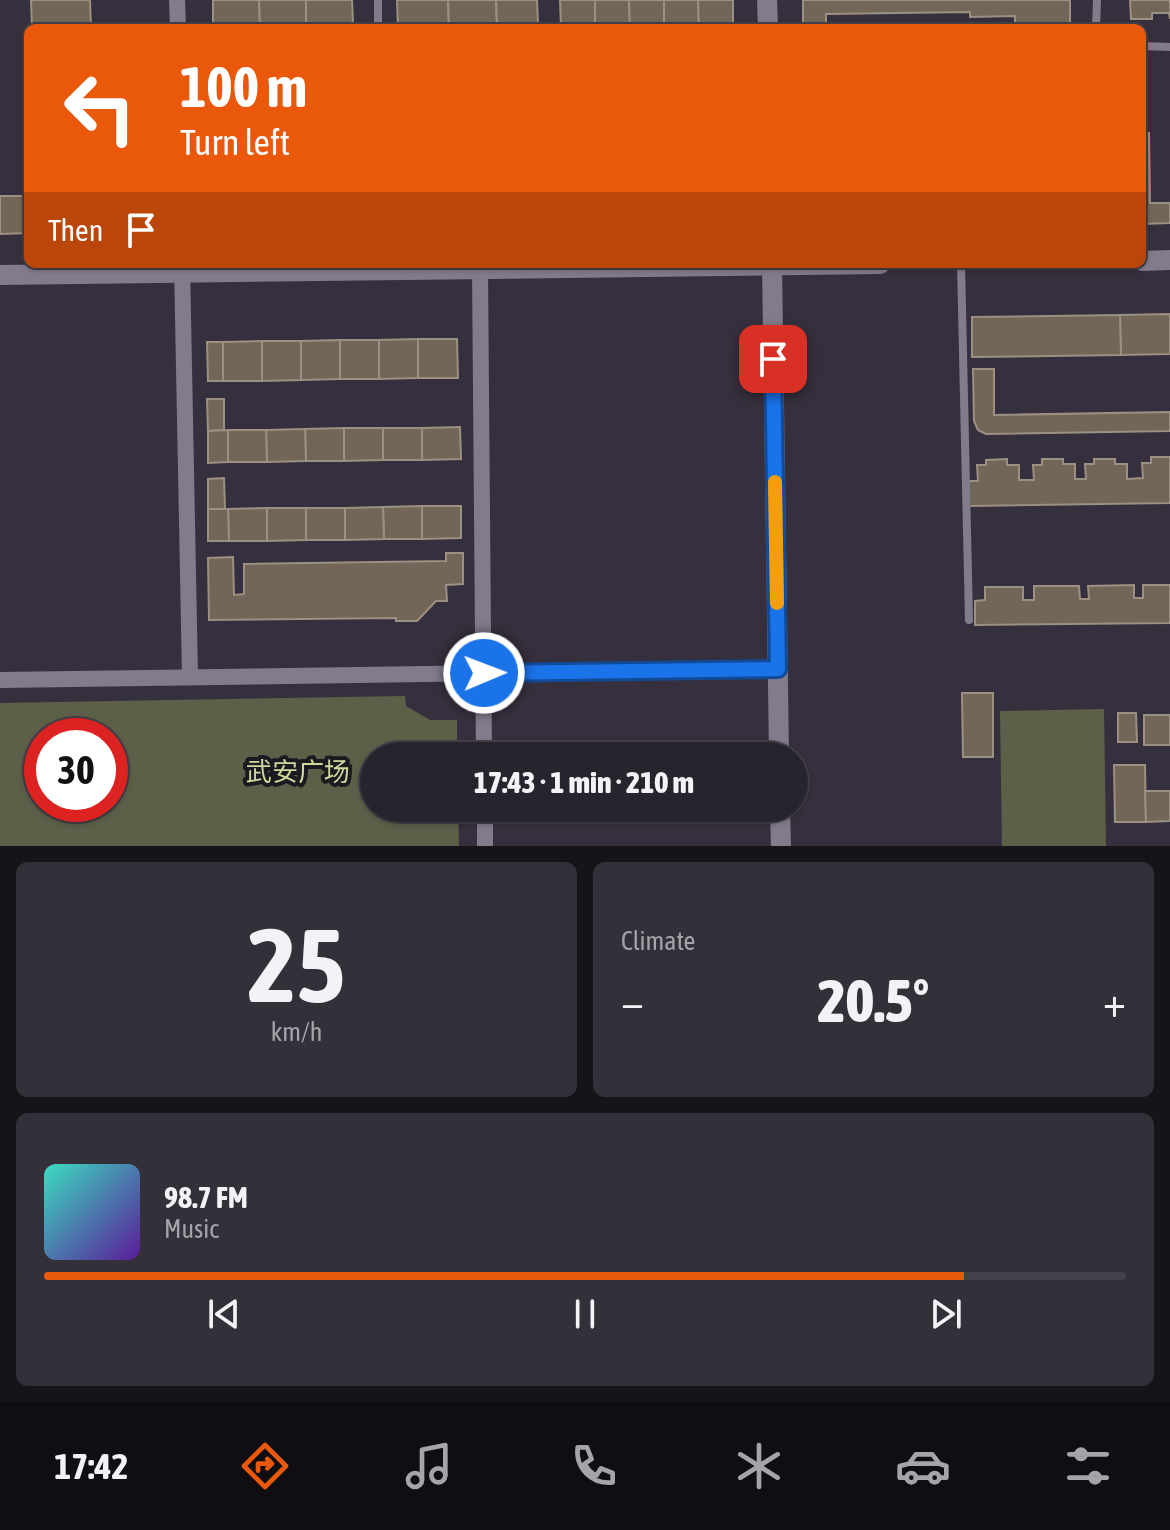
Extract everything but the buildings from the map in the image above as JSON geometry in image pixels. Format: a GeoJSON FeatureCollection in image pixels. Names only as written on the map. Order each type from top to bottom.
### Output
{"type":"FeatureCollection","features":[{"type":"Feature","properties":{"kind":"street"},"geometry":{"type":"LineString","coordinates":[[177,0],[178,24]]}},
{"type":"Feature","properties":{"kind":"street"},"geometry":{"type":"LineString","coordinates":[[767,0],[768,24]]}},
{"type":"Feature","properties":{"kind":"street"},"geometry":{"type":"LineString","coordinates":[[1146,261],[1170,260]]}},
{"type":"Feature","properties":{"kind":"street"},"geometry":{"type":"LineString","coordinates":[[0,275],[182,268],[553,268]]}},
{"type":"Feature","properties":{"kind":"street"},"geometry":{"type":"LineString","coordinates":[[182,268],[190,677]]}},
{"type":"Feature","properties":{"kind":"street"},"geometry":{"type":"LineString","coordinates":[[772,268],[779,742]]}},
{"type":"Feature","properties":{"kind":"street"},"geometry":{"type":"LineString","coordinates":[[480,269],[484,742]]}},
{"type":"Feature","properties":{"kind":"street"},"geometry":{"type":"LineString","coordinates":[[0,680],[778,669]]}},
{"type":"Feature","properties":{"kind":"street"},"geometry":{"type":"LineString","coordinates":[[485,822],[485,846]]}},
{"type":"Feature","properties":{"kind":"street"},"geometry":{"type":"LineString","coordinates":[[780,822],[781,846]]}},
{"type":"Feature","properties":{"kind":"lane"},"geometry":{"type":"LineString","coordinates":[[378,0],[378,24]]}},
{"type":"Feature","properties":{"kind":"lane"},"geometry":{"type":"LineString","coordinates":[[1096,24],[1097,0]]}},
{"type":"Feature","properties":{"kind":"lane"},"geometry":{"type":"LineString","coordinates":[[1146,46],[1170,47]]}},
{"type":"Feature","properties":{"kind":"lane"},"geometry":{"type":"LineString","coordinates":[[961,268],[969,620]]}},
{"type":"Feature","properties":{"kind":"green space","name":"武安广场"},"geometry":{"type":"Polygon","coordinates":[[[405,696],[406,706],[430,720],[457,720],[457,742],[360,742],[360,822],[458,822],[459,846],[0,846],[0,703],[405,696]]]}},
{"type":"Feature","properties":{"kind":"green space"},"geometry":{"type":"Polygon","coordinates":[[[1104,709],[1106,846],[1002,846],[1000,711],[1104,709]]]}},
{"type":"Feature","properties":{"kind":"slow traffic"},"geometry":{"type":"LineString","coordinates":[[775,482],[777,603]]}},
{"type":"Feature","properties":{"kind":"route"},"geometry":{"type":"LineString","coordinates":[[484,673],[778,669],[773,359]]}}]}
